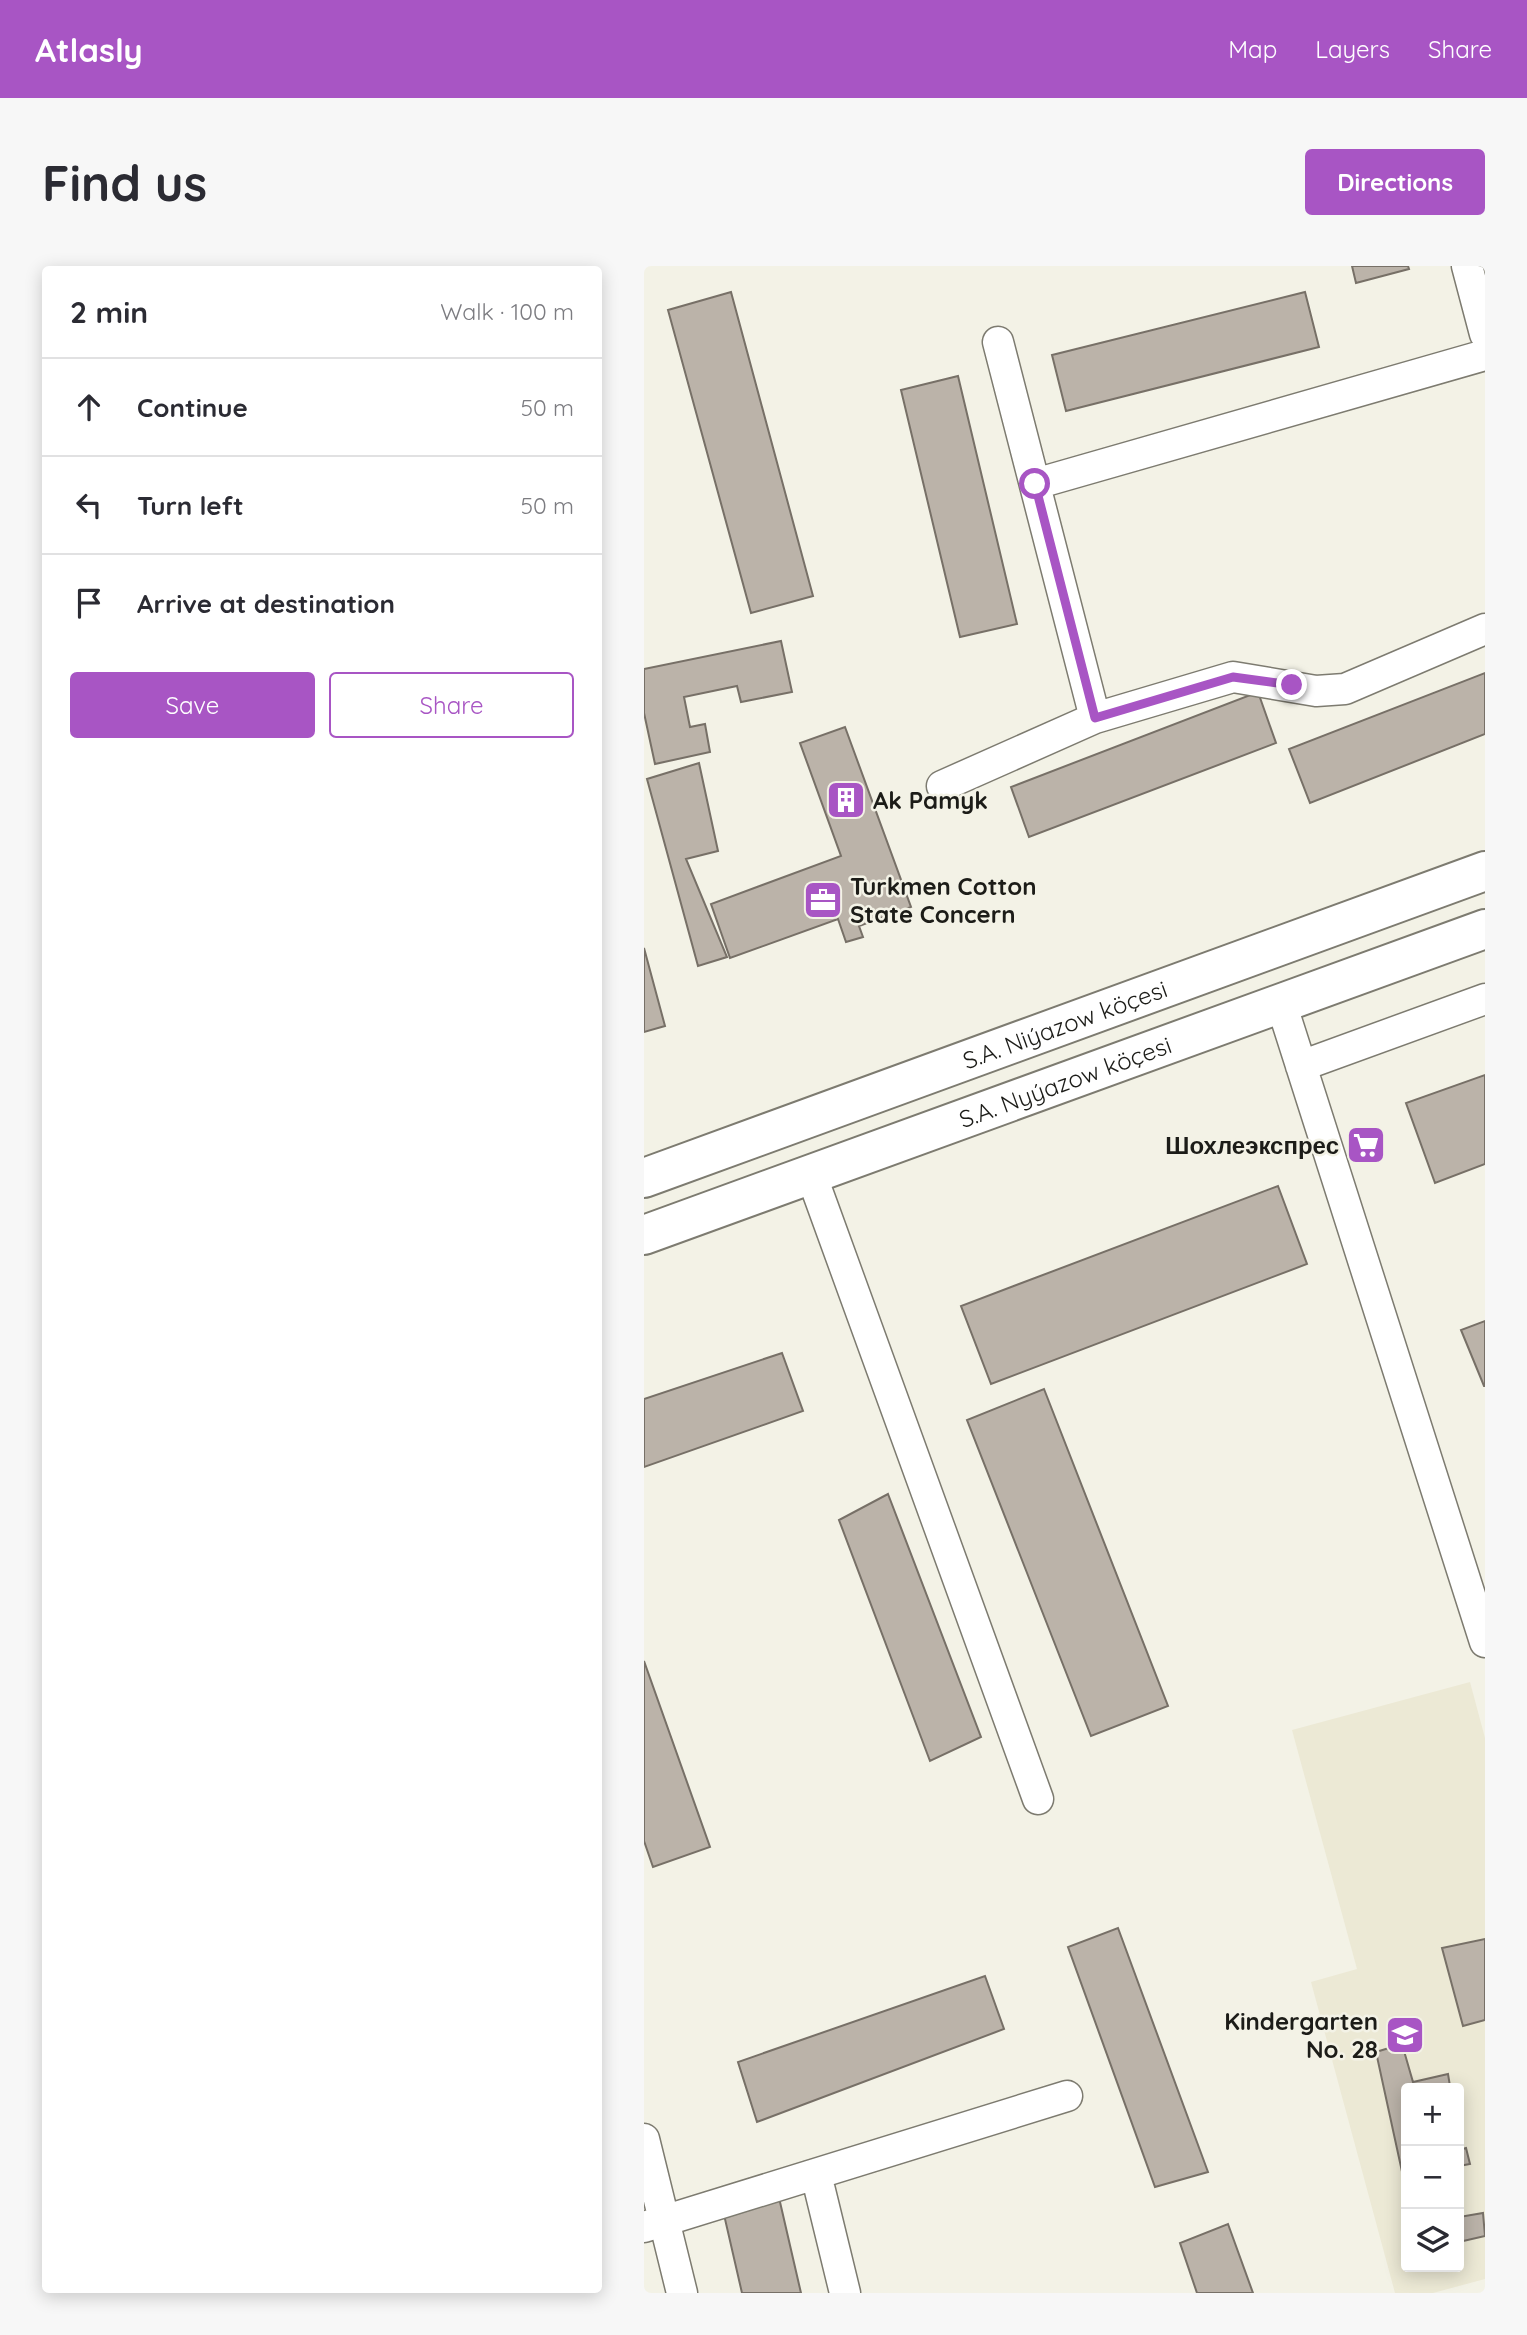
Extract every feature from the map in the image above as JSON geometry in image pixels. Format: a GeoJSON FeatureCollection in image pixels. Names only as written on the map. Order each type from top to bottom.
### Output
{"type":"FeatureCollection","features":[{"type":"Feature","properties":{"kind":"main road","name":"S.A. Niýazow köçesi"},"geometry":{"type":"LineString","coordinates":[[644,1178],[1485,871]]}},
{"type":"Feature","properties":{"kind":"main road","name":"S.A. Nyýazow köçesi"},"geometry":{"type":"LineString","coordinates":[[644,1235],[1485,929]]}},
{"type":"Feature","properties":{"kind":"street"},"geometry":{"type":"LineString","coordinates":[[1468,266],[1485,334]]}},
{"type":"Feature","properties":{"kind":"street"},"geometry":{"type":"LineString","coordinates":[[998,342],[1095,718]]}},
{"type":"Feature","properties":{"kind":"street"},"geometry":{"type":"LineString","coordinates":[[1035,484],[1485,355]]}},
{"type":"Feature","properties":{"kind":"street"},"geometry":{"type":"LineString","coordinates":[[942,786],[1095,718],[1233,677],[1316,691],[1345,689],[1485,629]]}},
{"type":"Feature","properties":{"kind":"street"},"geometry":{"type":"LineString","coordinates":[[1301,1066],[1485,999]]}},
{"type":"Feature","properties":{"kind":"street"},"geometry":{"type":"LineString","coordinates":[[1281,1003],[1485,1642]]}},
{"type":"Feature","properties":{"kind":"street"},"geometry":{"type":"LineString","coordinates":[[811,1174],[1038,1800]]}},
{"type":"Feature","properties":{"kind":"street"},"geometry":{"type":"LineString","coordinates":[[654,2224],[1067,2096]]}},
{"type":"Feature","properties":{"kind":"street"},"geometry":{"type":"LineString","coordinates":[[644,2139],[654,2224],[682,2293]]}},
{"type":"Feature","properties":{"kind":"street"},"geometry":{"type":"LineString","coordinates":[[816,2174],[845,2293]]}},
{"type":"Feature","properties":{"kind":"shaded area","name":"Kindergarten No. 28"},"geometry":{"type":"Polygon","coordinates":[[[1470,1682],[1485,1738],[1485,2279],[1433,2293],[1395,2293],[1311,1982],[1357,1969],[1292,1730],[1470,1682]]]}},
{"type":"Feature","properties":{"kind":"building"},"geometry":{"type":"Polygon","coordinates":[[[1352,266],[1408,266],[1409,269],[1356,283],[1352,266]]]}},
{"type":"Feature","properties":{"kind":"building"},"geometry":{"type":"Polygon","coordinates":[[[731,292],[813,596],[751,613],[668,310],[731,292]]]}},
{"type":"Feature","properties":{"kind":"building"},"geometry":{"type":"Polygon","coordinates":[[[1305,292],[1319,347],[1066,411],[1052,355],[1305,292]]]}},
{"type":"Feature","properties":{"kind":"building"},"geometry":{"type":"Polygon","coordinates":[[[958,376],[1017,624],[960,637],[901,390],[958,376]]]}},
{"type":"Feature","properties":{"kind":"building"},"geometry":{"type":"Polygon","coordinates":[[[781,641],[792,692],[741,702],[737,686],[684,697],[690,727],[705,724],[710,752],[655,764],[644,713],[644,669],[781,641]]]}},
{"type":"Feature","properties":{"kind":"building"},"geometry":{"type":"Polygon","coordinates":[[[1485,673],[1485,734],[1310,803],[1289,749],[1485,673]]]}},
{"type":"Feature","properties":{"kind":"building"},"geometry":{"type":"Polygon","coordinates":[[[1258,692],[1276,743],[1029,837],[1011,787],[1258,692]]]}},
{"type":"Feature","properties":{"kind":"building","name":"Ak Pamyk"},"geometry":{"type":"Polygon","coordinates":[[[845,727],[911,907],[859,926],[863,937],[846,942],[838,919],[730,958],[711,904],[841,856],[800,743],[845,727]]]}},
{"type":"Feature","properties":{"kind":"building"},"geometry":{"type":"Polygon","coordinates":[[[699,763],[718,851],[686,859],[727,957],[698,966],[647,779],[699,763]]]}},
{"type":"Feature","properties":{"kind":"building"},"geometry":{"type":"Polygon","coordinates":[[[644,948],[665,1026],[644,1032],[644,948]]]}},
{"type":"Feature","properties":{"kind":"building"},"geometry":{"type":"Polygon","coordinates":[[[1485,1075],[1485,1164],[1435,1183],[1406,1103],[1485,1075]]]}},
{"type":"Feature","properties":{"kind":"building"},"geometry":{"type":"Polygon","coordinates":[[[1278,1186],[1307,1264],[991,1384],[961,1306],[1278,1186]]]}},
{"type":"Feature","properties":{"kind":"building"},"geometry":{"type":"Polygon","coordinates":[[[1485,1321],[1485,1386],[1484,1386],[1461,1330],[1485,1321]]]}},
{"type":"Feature","properties":{"kind":"building"},"geometry":{"type":"Polygon","coordinates":[[[782,1353],[803,1411],[644,1467],[644,1399],[782,1353]]]}},
{"type":"Feature","properties":{"kind":"building"},"geometry":{"type":"Polygon","coordinates":[[[1044,1389],[1168,1706],[1091,1736],[967,1420],[1044,1389]]]}},
{"type":"Feature","properties":{"kind":"building"},"geometry":{"type":"Polygon","coordinates":[[[888,1494],[981,1737],[930,1761],[839,1520],[888,1494]]]}},
{"type":"Feature","properties":{"kind":"building"},"geometry":{"type":"Polygon","coordinates":[[[644,1661],[710,1847],[653,1867],[644,1841],[644,1661]]]}},
{"type":"Feature","properties":{"kind":"building"},"geometry":{"type":"Polygon","coordinates":[[[1118,1928],[1208,2172],[1155,2187],[1068,1947],[1118,1928]]]}},
{"type":"Feature","properties":{"kind":"building"},"geometry":{"type":"Polygon","coordinates":[[[1485,1939],[1485,2020],[1463,2026],[1442,1948],[1485,1939]]]}},
{"type":"Feature","properties":{"kind":"building"},"geometry":{"type":"Polygon","coordinates":[[[985,1976],[1004,2029],[757,2122],[738,2062],[985,1976]]]}},
{"type":"Feature","properties":{"kind":"building"},"geometry":{"type":"Polygon","coordinates":[[[1402,2044],[1413,2082],[1448,2074],[1450,2083],[1401,2083],[1401,2167],[1376,2052],[1402,2044]]]}},
{"type":"Feature","properties":{"kind":"building"},"geometry":{"type":"Polygon","coordinates":[[[1466,2148],[1470,2164],[1464,2165],[1466,2148]]]}},
{"type":"Feature","properties":{"kind":"building"},"geometry":{"type":"Polygon","coordinates":[[[777,2189],[801,2293],[742,2293],[722,2206],[777,2189]]]}},
{"type":"Feature","properties":{"kind":"building"},"geometry":{"type":"Polygon","coordinates":[[[1483,2213],[1485,2236],[1464,2241],[1464,2216],[1483,2213]]]}},
{"type":"Feature","properties":{"kind":"building"},"geometry":{"type":"Polygon","coordinates":[[[1228,2224],[1253,2293],[1197,2293],[1180,2243],[1228,2224]]]}},
{"type":"Feature","properties":{"kind":"place","name":"Ak Pamyk"},"geometry":{"type":"Point","coordinates":[846,800]}},
{"type":"Feature","properties":{"kind":"place","name":"Turkmen Cotton State Concern"},"geometry":{"type":"Point","coordinates":[823,900]}},
{"type":"Feature","properties":{"kind":"place","name":"Шохлеэкспрес"},"geometry":{"type":"Point","coordinates":[1366,1145]}},
{"type":"Feature","properties":{"kind":"place","name":"Kindergarten No. 28"},"geometry":{"type":"Point","coordinates":[1405,2035]}},
{"type":"Feature","properties":{"kind":"route"},"geometry":{"type":"LineString","coordinates":[[1035,484],[1095,718],[1233,677],[1292,685]]}}]}
